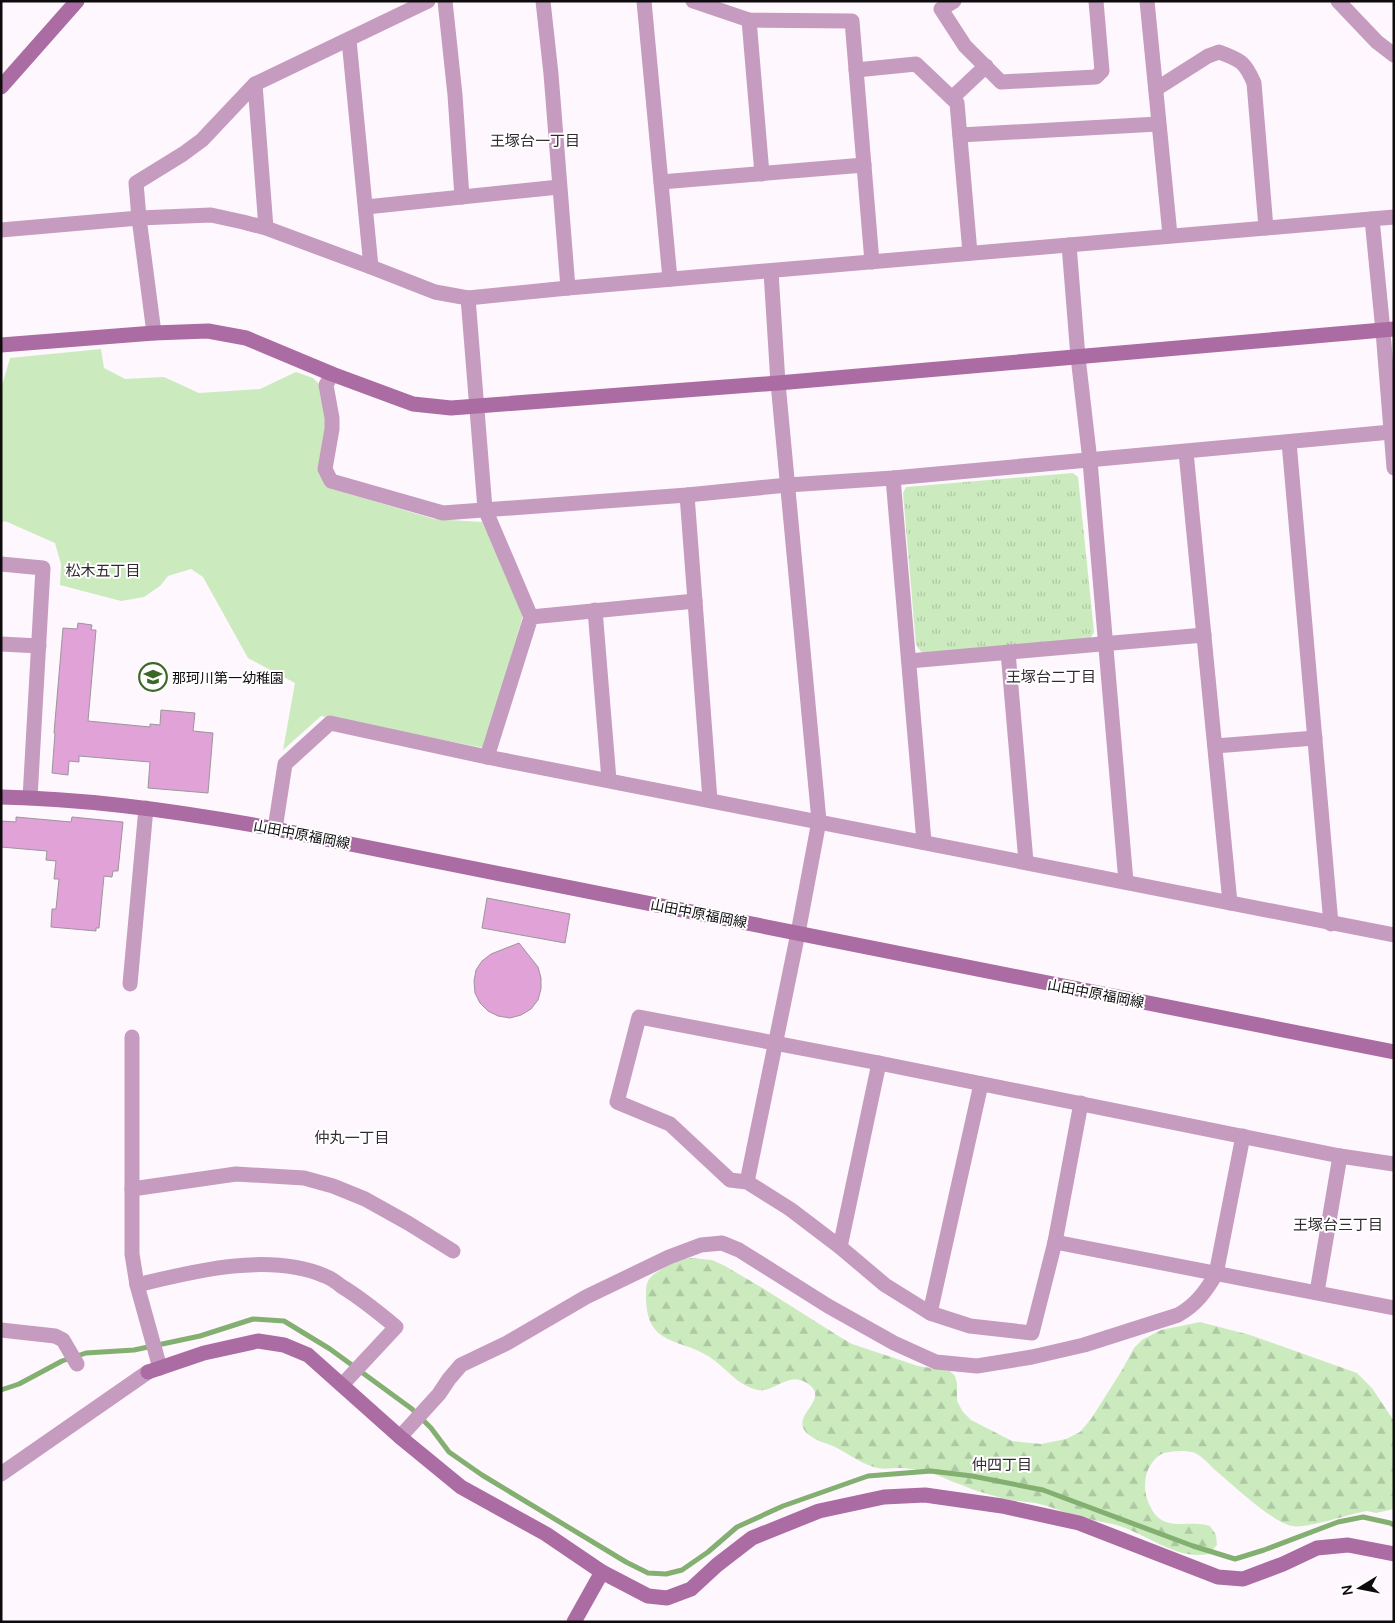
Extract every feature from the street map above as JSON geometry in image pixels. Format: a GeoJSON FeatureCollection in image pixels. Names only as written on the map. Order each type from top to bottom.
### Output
{"type":"FeatureCollection","features":[{"type":"Feature","properties":{"kind":"street"},"geometry":{"type":"LineString","coordinates":[[1,87],[77,1]]}},
{"type":"Feature","properties":{"kind":"street"},"geometry":{"type":"LineString","coordinates":[[154,333],[136,183],[202,140],[255,84],[428,1]]}},
{"type":"Feature","properties":{"kind":"street"},"geometry":{"type":"LineString","coordinates":[[445,1],[455,95],[462,197]]}},
{"type":"Feature","properties":{"kind":"street"},"geometry":{"type":"LineString","coordinates":[[543,1],[551,74],[568,288]]}},
{"type":"Feature","properties":{"kind":"street"},"geometry":{"type":"LineString","coordinates":[[644,1],[670,279]]}},
{"type":"Feature","properties":{"kind":"street"},"geometry":{"type":"LineString","coordinates":[[693,1],[750,20],[852,21],[872,262]]}},
{"type":"Feature","properties":{"kind":"street"},"geometry":{"type":"LineString","coordinates":[[954,1],[941,9],[965,46],[1001,82],[1096,77],[1102,71],[1096,1]]}},
{"type":"Feature","properties":{"kind":"street"},"geometry":{"type":"LineString","coordinates":[[1147,1],[1170,235]]}},
{"type":"Feature","properties":{"kind":"street"},"geometry":{"type":"LineString","coordinates":[[1338,1],[1376,42],[1394,55]]}},
{"type":"Feature","properties":{"kind":"street"},"geometry":{"type":"LineString","coordinates":[[750,20],[762,174]]}},
{"type":"Feature","properties":{"kind":"street"},"geometry":{"type":"LineString","coordinates":[[348,40],[371,267]]}},
{"type":"Feature","properties":{"kind":"street"},"geometry":{"type":"LineString","coordinates":[[1156,89],[1208,56],[1219,52],[1234,57],[1246,66],[1254,83],[1266,228]]}},
{"type":"Feature","properties":{"kind":"street"},"geometry":{"type":"LineString","coordinates":[[856,70],[916,64],[957,103],[970,253]]}},
{"type":"Feature","properties":{"kind":"street"},"geometry":{"type":"LineString","coordinates":[[952,98],[986,66]]}},
{"type":"Feature","properties":{"kind":"street"},"geometry":{"type":"LineString","coordinates":[[255,84],[266,228]]}},
{"type":"Feature","properties":{"kind":"street"},"geometry":{"type":"LineString","coordinates":[[960,135],[1158,124]]}},
{"type":"Feature","properties":{"kind":"street"},"geometry":{"type":"LineString","coordinates":[[661,182],[864,165]]}},
{"type":"Feature","properties":{"kind":"street"},"geometry":{"type":"LineString","coordinates":[[366,207],[559,187]]}},
{"type":"Feature","properties":{"kind":"street"},"geometry":{"type":"LineString","coordinates":[[1,230],[178,215],[211,215],[266,228],[435,292],[468,298],[1170,235],[1394,217]]}},
{"type":"Feature","properties":{"kind":"street"},"geometry":{"type":"LineString","coordinates":[[1372,219],[1388,330],[1394,468]]}},
{"type":"Feature","properties":{"kind":"street"},"geometry":{"type":"LineString","coordinates":[[1069,245],[1078,357],[1090,461],[1126,882]]}},
{"type":"Feature","properties":{"kind":"street"},"geometry":{"type":"LineString","coordinates":[[747,1182],[819,821],[778,383],[771,272]]}},
{"type":"Feature","properties":{"kind":"street"},"geometry":{"type":"LineString","coordinates":[[468,298],[485,509],[531,617],[487,757]]}},
{"type":"Feature","properties":{"kind":"street"},"geometry":{"type":"LineString","coordinates":[[1,345],[154,333],[208,331],[246,338],[332,374],[413,404],[450,408],[778,383],[1388,330]]}},
{"type":"Feature","properties":{"kind":"street"},"geometry":{"type":"LineString","coordinates":[[332,374],[326,385],[332,423],[325,469],[332,481],[443,514],[485,509],[687,495],[1090,461],[1391,432]]}},
{"type":"Feature","properties":{"kind":"street"},"geometry":{"type":"LineString","coordinates":[[1289,442],[1331,924]]}},
{"type":"Feature","properties":{"kind":"street"},"geometry":{"type":"LineString","coordinates":[[1186,452],[1230,903]]}},
{"type":"Feature","properties":{"kind":"street"},"geometry":{"type":"LineString","coordinates":[[893,478],[924,842]]}},
{"type":"Feature","properties":{"kind":"street"},"geometry":{"type":"LineString","coordinates":[[687,495],[710,800]]}},
{"type":"Feature","properties":{"kind":"street"},"geometry":{"type":"LineString","coordinates":[[1,564],[43,568],[30,798]]}},
{"type":"Feature","properties":{"kind":"street"},"geometry":{"type":"LineString","coordinates":[[531,617],[695,601]]}},
{"type":"Feature","properties":{"kind":"street"},"geometry":{"type":"LineString","coordinates":[[595,610],[609,780]]}},
{"type":"Feature","properties":{"kind":"street"},"geometry":{"type":"LineString","coordinates":[[909,662],[1204,635]]}},
{"type":"Feature","properties":{"kind":"street"},"geometry":{"type":"LineString","coordinates":[[1,644],[39,646]]}},
{"type":"Feature","properties":{"kind":"street"},"geometry":{"type":"LineString","coordinates":[[1008,652],[1026,862]]}},
{"type":"Feature","properties":{"kind":"street"},"geometry":{"type":"LineString","coordinates":[[275,828],[285,764],[330,723],[487,757],[1394,935]]}},
{"type":"Feature","properties":{"kind":"street"},"geometry":{"type":"LineString","coordinates":[[1215,746],[1315,738]]}},
{"type":"Feature","properties":{"kind":"street","name":"山田中原福岡線"},"geometry":{"type":"LineString","coordinates":[[1,797],[146,808],[275,828],[1394,1052]]}},
{"type":"Feature","properties":{"kind":"street"},"geometry":{"type":"LineString","coordinates":[[130,984],[146,808]]}},
{"type":"Feature","properties":{"kind":"street"},"geometry":{"type":"LineString","coordinates":[[1081,1103],[1055,1242],[1032,1333],[970,1326],[930,1313],[885,1286],[840,1247],[790,1209],[747,1182],[730,1180],[670,1124],[617,1102],[639,1017],[1081,1103],[1340,1156],[1393,1159]]}},
{"type":"Feature","properties":{"kind":"street"},"geometry":{"type":"LineString","coordinates":[[132,1036],[132,1254],[154,1370]]}},
{"type":"Feature","properties":{"kind":"street"},"geometry":{"type":"LineString","coordinates":[[840,1247],[879,1063]]}},
{"type":"Feature","properties":{"kind":"street"},"geometry":{"type":"LineString","coordinates":[[930,1313],[981,1084]]}},
{"type":"Feature","properties":{"kind":"street"},"geometry":{"type":"LineString","coordinates":[[400,1437],[439,1394],[461,1365],[586,1297],[669,1257],[702,1245],[722,1243],[739,1250],[828,1306],[894,1343],[936,1362],[977,1366],[1032,1357],[1084,1344],[1178,1315],[1189,1308],[1207,1290],[1216,1274],[1243,1136]]}},
{"type":"Feature","properties":{"kind":"street"},"geometry":{"type":"LineString","coordinates":[[1317,1292],[1340,1156]]}},
{"type":"Feature","properties":{"kind":"street"},"geometry":{"type":"LineString","coordinates":[[132,1189],[236,1174],[304,1178],[333,1186],[365,1199],[453,1251]]}},
{"type":"Feature","properties":{"kind":"street"},"geometry":{"type":"LineString","coordinates":[[1055,1242],[1394,1308]]}},
{"type":"Feature","properties":{"kind":"street"},"geometry":{"type":"LineString","coordinates":[[137,1284],[226,1267],[260,1265],[295,1267],[326,1276],[361,1298],[396,1327],[342,1385]]}},
{"type":"Feature","properties":{"kind":"street"},"geometry":{"type":"LineString","coordinates":[[1,1330],[55,1336],[63,1340],[77,1364]]}},
{"type":"Feature","properties":{"kind":"street"},"geometry":{"type":"LineString","coordinates":[[1,1474],[154,1370],[204,1353],[258,1340],[284,1345],[308,1355],[400,1437],[461,1487],[546,1534],[602,1572],[648,1596],[667,1598],[690,1589],[752,1538],[819,1511],[884,1497],[925,1495],[1002,1506],[1079,1524],[1218,1577],[1242,1579],[1283,1564],[1317,1548],[1348,1545],[1394,1554]]}},
{"type":"Feature","properties":{"kind":"street"},"geometry":{"type":"LineString","coordinates":[[574,1622],[602,1572]]}},
{"type":"Feature","properties":{"kind":"green space"},"geometry":{"type":"Polygon","coordinates":[[[101,349],[104,368],[125,379],[164,377],[199,393],[260,389],[296,372],[313,378],[318,383],[327,421],[320,473],[329,488],[434,519],[482,522],[524,612],[484,748],[321,716],[283,750],[295,683],[248,658],[203,577],[191,569],[168,576],[160,586],[144,597],[121,601],[60,585],[61,564],[55,543],[5,521],[1,523],[1,389],[10,358],[101,349]]]}},
{"type":"Feature","properties":{"kind":"green space"},"geometry":{"type":"Polygon","coordinates":[[[1073,473],[1078,477],[1094,632],[1090,639],[922,653],[916,645],[903,493],[906,487],[1073,473]]]}},
{"type":"Feature","properties":{"kind":"green space"},"geometry":{"type":"Polygon","coordinates":[[[690,1258],[712,1260],[725,1266],[852,1344],[918,1366],[950,1371],[955,1376],[957,1401],[963,1412],[971,1420],[1012,1441],[1041,1444],[1066,1439],[1080,1432],[1091,1419],[1134,1348],[1142,1340],[1161,1330],[1200,1322],[1250,1335],[1357,1373],[1372,1388],[1394,1421],[1394,1509],[1376,1513],[1367,1511],[1308,1525],[1292,1526],[1274,1518],[1263,1510],[1198,1454],[1183,1451],[1164,1453],[1155,1459],[1150,1466],[1145,1480],[1147,1499],[1155,1515],[1169,1523],[1210,1526],[1216,1535],[1217,1545],[1209,1554],[1185,1554],[1116,1525],[1045,1505],[1002,1498],[921,1471],[880,1468],[869,1465],[833,1446],[815,1439],[804,1430],[802,1422],[815,1395],[813,1389],[805,1382],[793,1379],[770,1389],[758,1390],[751,1388],[744,1385],[708,1356],[667,1338],[652,1326],[646,1300],[647,1283],[652,1276],[664,1268],[679,1260],[690,1258]]]}},
{"type":"Feature","properties":{"kind":"building"},"geometry":{"type":"Polygon","coordinates":[[[78,623],[92,625],[91,630],[96,630],[88,721],[150,727],[150,724],[160,725],[161,710],[195,713],[193,731],[213,733],[208,793],[148,788],[150,762],[79,756],[79,762],[69,761],[68,775],[52,773],[63,628],[77,629],[78,623]]]}},
{"type":"Feature","properties":{"kind":"building"},"geometry":{"type":"Polygon","coordinates":[[[16,817],[71,822],[72,817],[123,822],[118,871],[113,871],[112,877],[104,876],[99,928],[96,928],[96,931],[51,927],[52,909],[56,909],[59,879],[54,879],[56,861],[46,860],[47,851],[1,847],[1,821],[16,822],[16,817]]]}},
{"type":"Feature","properties":{"kind":"building"},"geometry":{"type":"Polygon","coordinates":[[[487,898],[570,914],[565,943],[482,928],[487,898]]]}},
{"type":"Feature","properties":{"kind":"building"},"geometry":{"type":"Polygon","coordinates":[[[519,943],[538,967],[541,989],[538,1000],[531,1009],[521,1015],[510,1018],[498,1016],[488,1011],[480,1003],[475,993],[474,981],[476,970],[482,961],[491,954],[519,943]]]}},
{"type":"Feature","properties":{"kind":"waterway"},"geometry":{"type":"LineString","coordinates":[[1,1390],[19,1384],[62,1361],[86,1353],[134,1350],[200,1336],[253,1319],[284,1321],[330,1349],[412,1409],[431,1428],[449,1452],[482,1475],[626,1562],[648,1573],[666,1574],[682,1570],[708,1552],[737,1527],[783,1506],[868,1476],[931,1471],[972,1476],[1043,1490],[1193,1546],[1235,1559],[1338,1522],[1363,1517],[1394,1525]]}},
{"type":"Feature","properties":{"kind":"place","name":"那珂川第一幼稚園"},"geometry":{"type":"Point","coordinates":[153,677]}},
{"type":"Feature","properties":{"kind":"district","name":"王塚台一丁目"},"geometry":{"type":"Point","coordinates":[535,140]}},
{"type":"Feature","properties":{"kind":"district","name":"松木五丁目"},"geometry":{"type":"Point","coordinates":[103,570]}},
{"type":"Feature","properties":{"kind":"district","name":"王塚台二丁目"},"geometry":{"type":"Point","coordinates":[1051,676]}},
{"type":"Feature","properties":{"kind":"district","name":"仲丸一丁目"},"geometry":{"type":"Point","coordinates":[352,1137]}},
{"type":"Feature","properties":{"kind":"district","name":"王塚台三丁目"},"geometry":{"type":"Point","coordinates":[1338,1224]}},
{"type":"Feature","properties":{"kind":"district","name":"仲四丁目"},"geometry":{"type":"Point","coordinates":[1002,1464]}}]}
